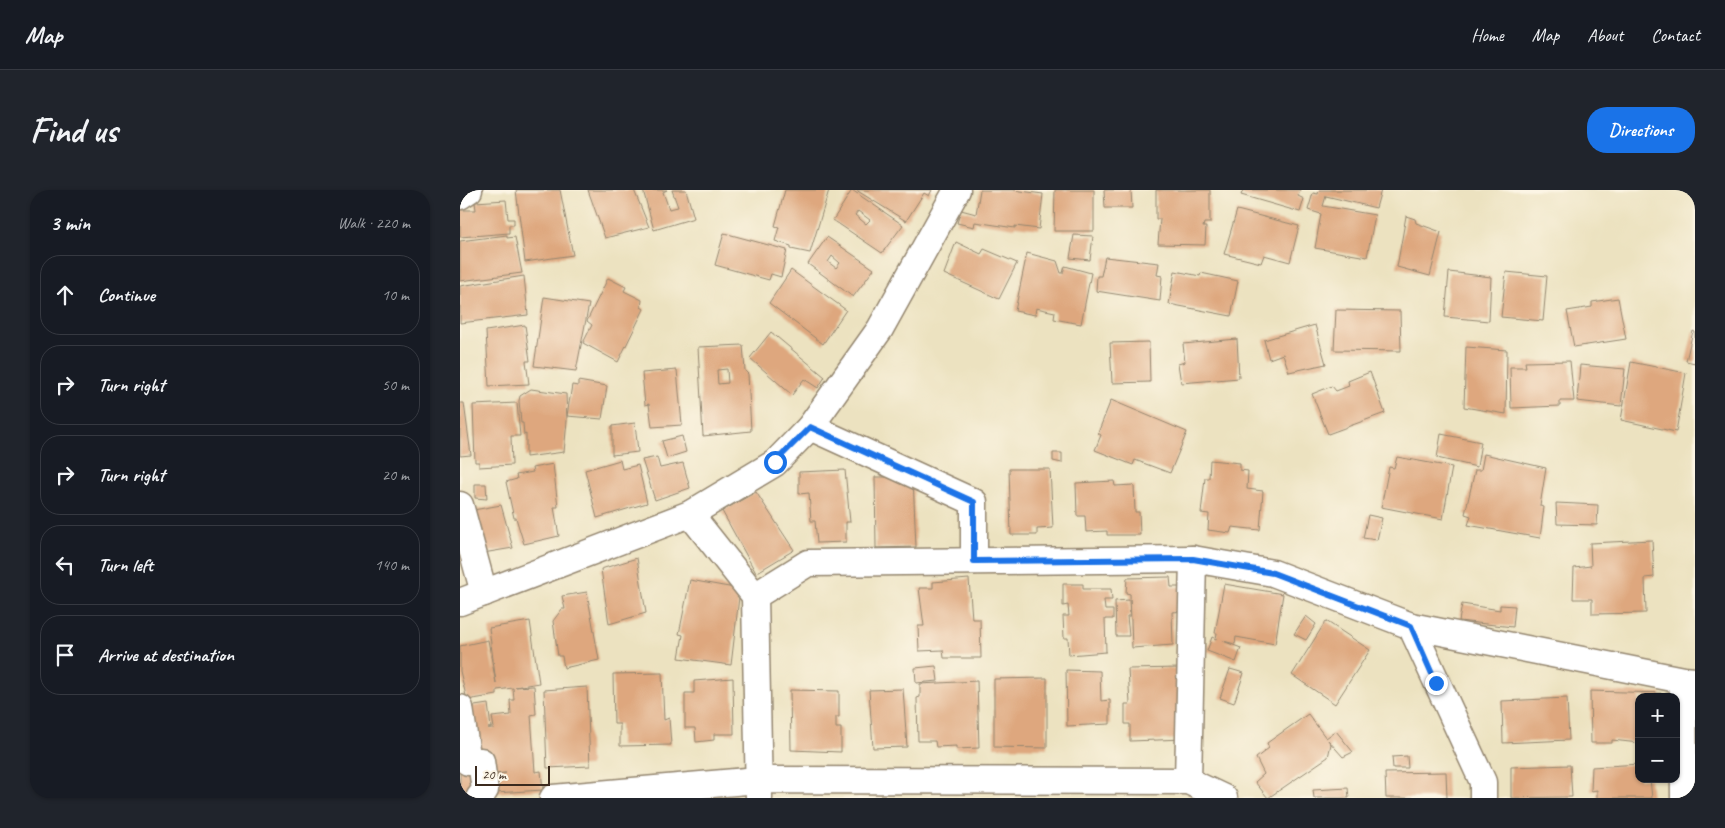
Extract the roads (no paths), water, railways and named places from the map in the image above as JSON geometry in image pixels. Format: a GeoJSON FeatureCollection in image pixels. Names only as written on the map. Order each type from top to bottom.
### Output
{"type":"FeatureCollection","features":[{"type":"Feature","properties":{"kind":"street"},"geometry":{"type":"LineString","coordinates":[[460,196],[469,190]]}},
{"type":"Feature","properties":{"kind":"street"},"geometry":{"type":"LineString","coordinates":[[460,505],[472,598],[690,514],[775,462],[810,427],[880,329],[957,190]]}},
{"type":"Feature","properties":{"kind":"street"},"geometry":{"type":"LineString","coordinates":[[810,427],[974,502],[974,561]]}},
{"type":"Feature","properties":{"kind":"street"},"geometry":{"type":"LineString","coordinates":[[690,514],[755,596],[759,789]]}},
{"type":"Feature","properties":{"kind":"street"},"geometry":{"type":"LineString","coordinates":[[755,596],[808,563],[1193,559],[1273,573],[1411,626],[1689,680],[1684,798]]}},
{"type":"Feature","properties":{"kind":"street"},"geometry":{"type":"LineString","coordinates":[[1188,781],[1193,559]]}},
{"type":"Feature","properties":{"kind":"street"},"geometry":{"type":"LineString","coordinates":[[1411,626],[1483,782],[1483,798]]}},
{"type":"Feature","properties":{"kind":"street"},"geometry":{"type":"LineString","coordinates":[[460,708],[468,762],[481,761],[485,790],[479,798]]}},
{"type":"Feature","properties":{"kind":"street"},"geometry":{"type":"LineString","coordinates":[[552,798],[759,789],[1188,781],[1224,798]]}}]}
